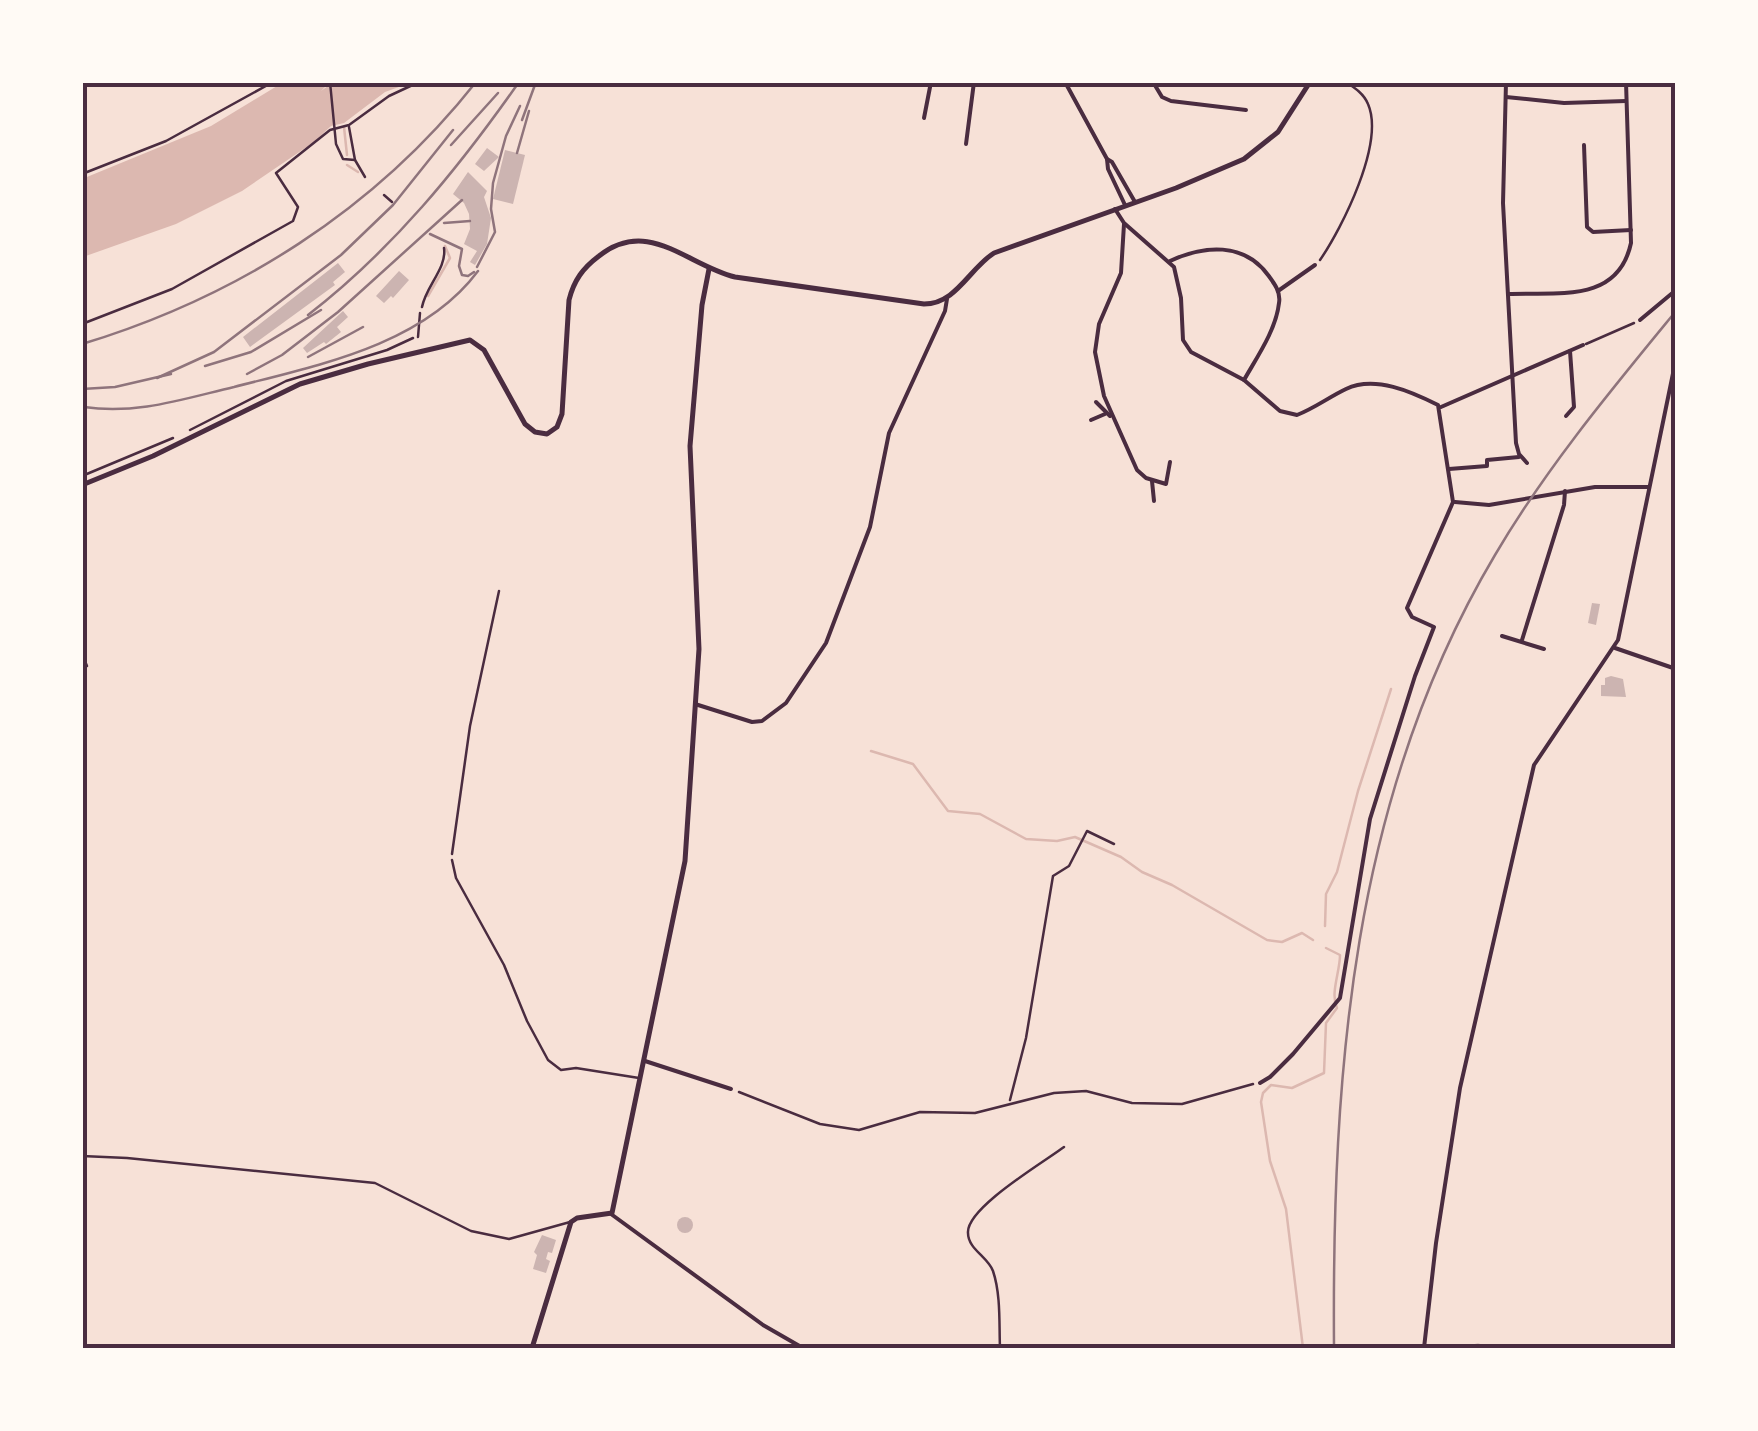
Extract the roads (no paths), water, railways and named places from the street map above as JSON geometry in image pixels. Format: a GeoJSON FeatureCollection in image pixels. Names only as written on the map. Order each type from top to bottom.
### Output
{"type":"FeatureCollection","features":[{"type":"Feature","properties":{"kind":"street"},"geometry":{"type":"LineString","coordinates":[[924,118],[931,82]]}},
{"type":"Feature","properties":{"kind":"street"},"geometry":{"type":"LineString","coordinates":[[966,144],[974,82]]}},
{"type":"Feature","properties":{"kind":"street"},"geometry":{"type":"LineString","coordinates":[[1065,82],[1126,206]]}},
{"type":"Feature","properties":{"kind":"street"},"geometry":{"type":"LineString","coordinates":[[1154,82],[1162,97],[1172,102],[1246,110]]}},
{"type":"Feature","properties":{"kind":"street"},"geometry":{"type":"LineString","coordinates":[[695,704],[752,722],[762,721],[792,696],[817,658],[854,575],[870,527],[889,433],[947,299],[972,270],[994,253],[1216,172],[1256,152],[1282,128],[1310,82]]}},
{"type":"Feature","properties":{"kind":"street"},"geometry":{"type":"LineString","coordinates":[[1506,82],[1504,203],[1516,443],[1520,456],[1527,462]]}},
{"type":"Feature","properties":{"kind":"street"},"geometry":{"type":"LineString","coordinates":[[1508,294],[1585,291],[1602,286],[1624,266],[1631,230],[1626,82]]}},
{"type":"Feature","properties":{"kind":"street"},"geometry":{"type":"LineString","coordinates":[[1504,96],[1564,103],[1626,101]]}},
{"type":"Feature","properties":{"kind":"street"},"geometry":{"type":"LineString","coordinates":[[1584,145],[1587,227],[1593,232],[1631,230]]}},
{"type":"Feature","properties":{"kind":"street"},"geometry":{"type":"LineString","coordinates":[[1106,159],[1114,165],[1135,202]]}},
{"type":"Feature","properties":{"kind":"street"},"geometry":{"type":"LineString","coordinates":[[1115,209],[1124,223],[1170,261],[1179,281],[1186,346],[1196,356],[1244,380],[1287,415],[1297,415],[1348,388],[1370,383],[1402,390],[1440,408],[1454,502],[1407,608],[1412,618],[1434,627],[1370,819],[1343,990],[1336,1005],[1294,1054],[1260,1082]]}},
{"type":"Feature","properties":{"kind":"street"},"geometry":{"type":"LineString","coordinates":[[1124,223],[1120,272],[1100,324],[1097,359],[1112,416],[1136,470],[1166,484],[1170,462]]}},
{"type":"Feature","properties":{"kind":"street"},"geometry":{"type":"LineString","coordinates":[[82,485],[153,456],[300,384],[470,340],[484,350],[525,424],[540,434],[551,433],[562,414],[569,300],[576,279],[586,266],[618,242],[648,242],[677,251],[709,269],[753,280],[924,304],[947,299]]}},
{"type":"Feature","properties":{"kind":"street"},"geometry":{"type":"LineString","coordinates":[[1170,261],[1218,248],[1233,250],[1256,262],[1278,290],[1280,303],[1244,380]]}},
{"type":"Feature","properties":{"kind":"street"},"geometry":{"type":"LineString","coordinates":[[1278,290],[1315,264]]}},
{"type":"Feature","properties":{"kind":"street"},"geometry":{"type":"LineString","coordinates":[[611,1214],[685,861],[698,633],[690,446],[702,305],[709,269]]}},
{"type":"Feature","properties":{"kind":"street"},"geometry":{"type":"LineString","coordinates":[[1640,320],[1676,290]]}},
{"type":"Feature","properties":{"kind":"street"},"geometry":{"type":"LineString","coordinates":[[1669,298],[1675,304]]}},
{"type":"Feature","properties":{"kind":"street"},"geometry":{"type":"LineString","coordinates":[[1440,408],[1583,345]]}},
{"type":"Feature","properties":{"kind":"street"},"geometry":{"type":"LineString","coordinates":[[1564,418],[1574,407],[1570,350]]}},
{"type":"Feature","properties":{"kind":"street"},"geometry":{"type":"LineString","coordinates":[[1424,1348],[1460,1088],[1534,767],[1615,648],[1621,631],[1676,359]]}},
{"type":"Feature","properties":{"kind":"street"},"geometry":{"type":"LineString","coordinates":[[1096,402],[1105,414],[1112,416]]}},
{"type":"Feature","properties":{"kind":"street"},"geometry":{"type":"LineString","coordinates":[[1091,420],[1105,414]]}},
{"type":"Feature","properties":{"kind":"street"},"geometry":{"type":"LineString","coordinates":[[1449,469],[1487,466],[1487,460],[1520,456]]}},
{"type":"Feature","properties":{"kind":"street"},"geometry":{"type":"LineString","coordinates":[[1152,480],[1154,501]]}},
{"type":"Feature","properties":{"kind":"street"},"geometry":{"type":"LineString","coordinates":[[1454,502],[1489,505],[1595,487],[1648,487]]}},
{"type":"Feature","properties":{"kind":"street"},"geometry":{"type":"LineString","coordinates":[[1522,640],[1565,492]]}},
{"type":"Feature","properties":{"kind":"street"},"geometry":{"type":"LineString","coordinates":[[1502,636],[1544,650]]}},
{"type":"Feature","properties":{"kind":"street"},"geometry":{"type":"LineString","coordinates":[[1615,648],[1676,669]]}},
{"type":"Feature","properties":{"kind":"street"},"geometry":{"type":"LineString","coordinates":[[644,1061],[731,1089]]}},
{"type":"Feature","properties":{"kind":"street"},"geometry":{"type":"LineString","coordinates":[[532,1348],[571,1222],[611,1214],[763,1324],[803,1348]]}},
{"type":"Feature","properties":{"kind":"lane"},"geometry":{"type":"LineString","coordinates":[[418,337],[421,312]]}},
{"type":"Feature","properties":{"kind":"lane"},"geometry":{"type":"LineString","coordinates":[[82,654],[87,666]]}},
{"type":"Feature","properties":{"kind":"lane"},"geometry":{"type":"LineString","coordinates":[[452,860],[456,878],[504,965],[526,1020],[553,1065],[561,1070],[576,1068],[640,1078]]}},
{"type":"Feature","properties":{"kind":"lane"},"geometry":{"type":"LineString","coordinates":[[1000,1348],[994,1272],[969,1239],[969,1226],[997,1194],[1064,1147]]}},
{"type":"Feature","properties":{"kind":"lane"},"geometry":{"type":"LineString","coordinates":[[82,1156],[375,1184],[473,1232],[509,1239],[571,1222]]}},
{"type":"Feature","properties":{"kind":"waterway"},"geometry":{"type":"LineString","coordinates":[[344,127],[347,155]]}},
{"type":"Feature","properties":{"kind":"waterway"},"geometry":{"type":"LineString","coordinates":[[347,165],[358,172]]}},
{"type":"Feature","properties":{"kind":"waterway"},"geometry":{"type":"LineString","coordinates":[[428,296],[450,258],[445,246]]}},
{"type":"Feature","properties":{"kind":"waterway"},"geometry":{"type":"LineString","coordinates":[[1325,926],[1326,894],[1337,872],[1391,689]]}},
{"type":"Feature","properties":{"kind":"waterway"},"geometry":{"type":"LineString","coordinates":[[871,751],[913,764],[948,811],[980,814],[1026,839],[1057,841],[1075,837],[1121,857],[1267,940],[1282,942],[1302,933],[1313,940]]}},
{"type":"Feature","properties":{"kind":"waterway"},"geometry":{"type":"LineString","coordinates":[[1303,1348],[1286,1209],[1270,1161],[1261,1102],[1271,1085],[1292,1088],[1324,1073],[1326,1023],[1337,1008],[1335,989],[1340,955],[1326,948]]}},
{"type":"Feature","properties":{"kind":"railway"},"geometry":{"type":"LineString","coordinates":[[82,344],[195,301],[299,243],[394,170],[476,82]]}},
{"type":"Feature","properties":{"kind":"railway"},"geometry":{"type":"LineString","coordinates":[[308,315],[396,236],[472,146],[519,82]]}},
{"type":"Feature","properties":{"kind":"railway"},"geometry":{"type":"LineString","coordinates":[[522,120],[536,82]]}},
{"type":"Feature","properties":{"kind":"railway"},"geometry":{"type":"LineString","coordinates":[[451,145],[498,93]]}},
{"type":"Feature","properties":{"kind":"railway"},"geometry":{"type":"LineString","coordinates":[[477,267],[495,232],[491,209],[493,183],[506,136],[520,106]]}},
{"type":"Feature","properties":{"kind":"railway"},"geometry":{"type":"LineString","coordinates":[[517,153],[529,111]]}},
{"type":"Feature","properties":{"kind":"railway"},"geometry":{"type":"LineString","coordinates":[[157,378],[214,352],[341,255],[393,205],[453,130]]}},
{"type":"Feature","properties":{"kind":"railway"},"geometry":{"type":"LineString","coordinates":[[247,374],[282,355],[338,312],[462,200]]}},
{"type":"Feature","properties":{"kind":"railway"},"geometry":{"type":"LineString","coordinates":[[444,223],[470,221]]}},
{"type":"Feature","properties":{"kind":"railway"},"geometry":{"type":"LineString","coordinates":[[430,234],[462,249],[462,275],[474,272]]}},
{"type":"Feature","properties":{"kind":"railway"},"geometry":{"type":"LineString","coordinates":[[84,407],[122,409],[159,404],[334,360],[399,334],[429,317],[478,271]]}},
{"type":"Feature","properties":{"kind":"railway"},"geometry":{"type":"LineString","coordinates":[[205,366],[251,352],[321,310]]}},
{"type":"Feature","properties":{"kind":"railway"},"geometry":{"type":"LineString","coordinates":[[1334,1348],[1334,1245],[1346,1040],[1380,840],[1409,742],[1447,647],[1495,555],[1581,430],[1676,311]]}},
{"type":"Feature","properties":{"kind":"railway"},"geometry":{"type":"LineString","coordinates":[[308,357],[363,327]]}},
{"type":"Feature","properties":{"kind":"railway"},"geometry":{"type":"LineString","coordinates":[[82,389],[115,387],[171,374]]}},
{"type":"Feature","properties":{"kind":"railway"},"geometry":{"type":"LineString","coordinates":[[1440,1348],[1502,1348]]}}]}
